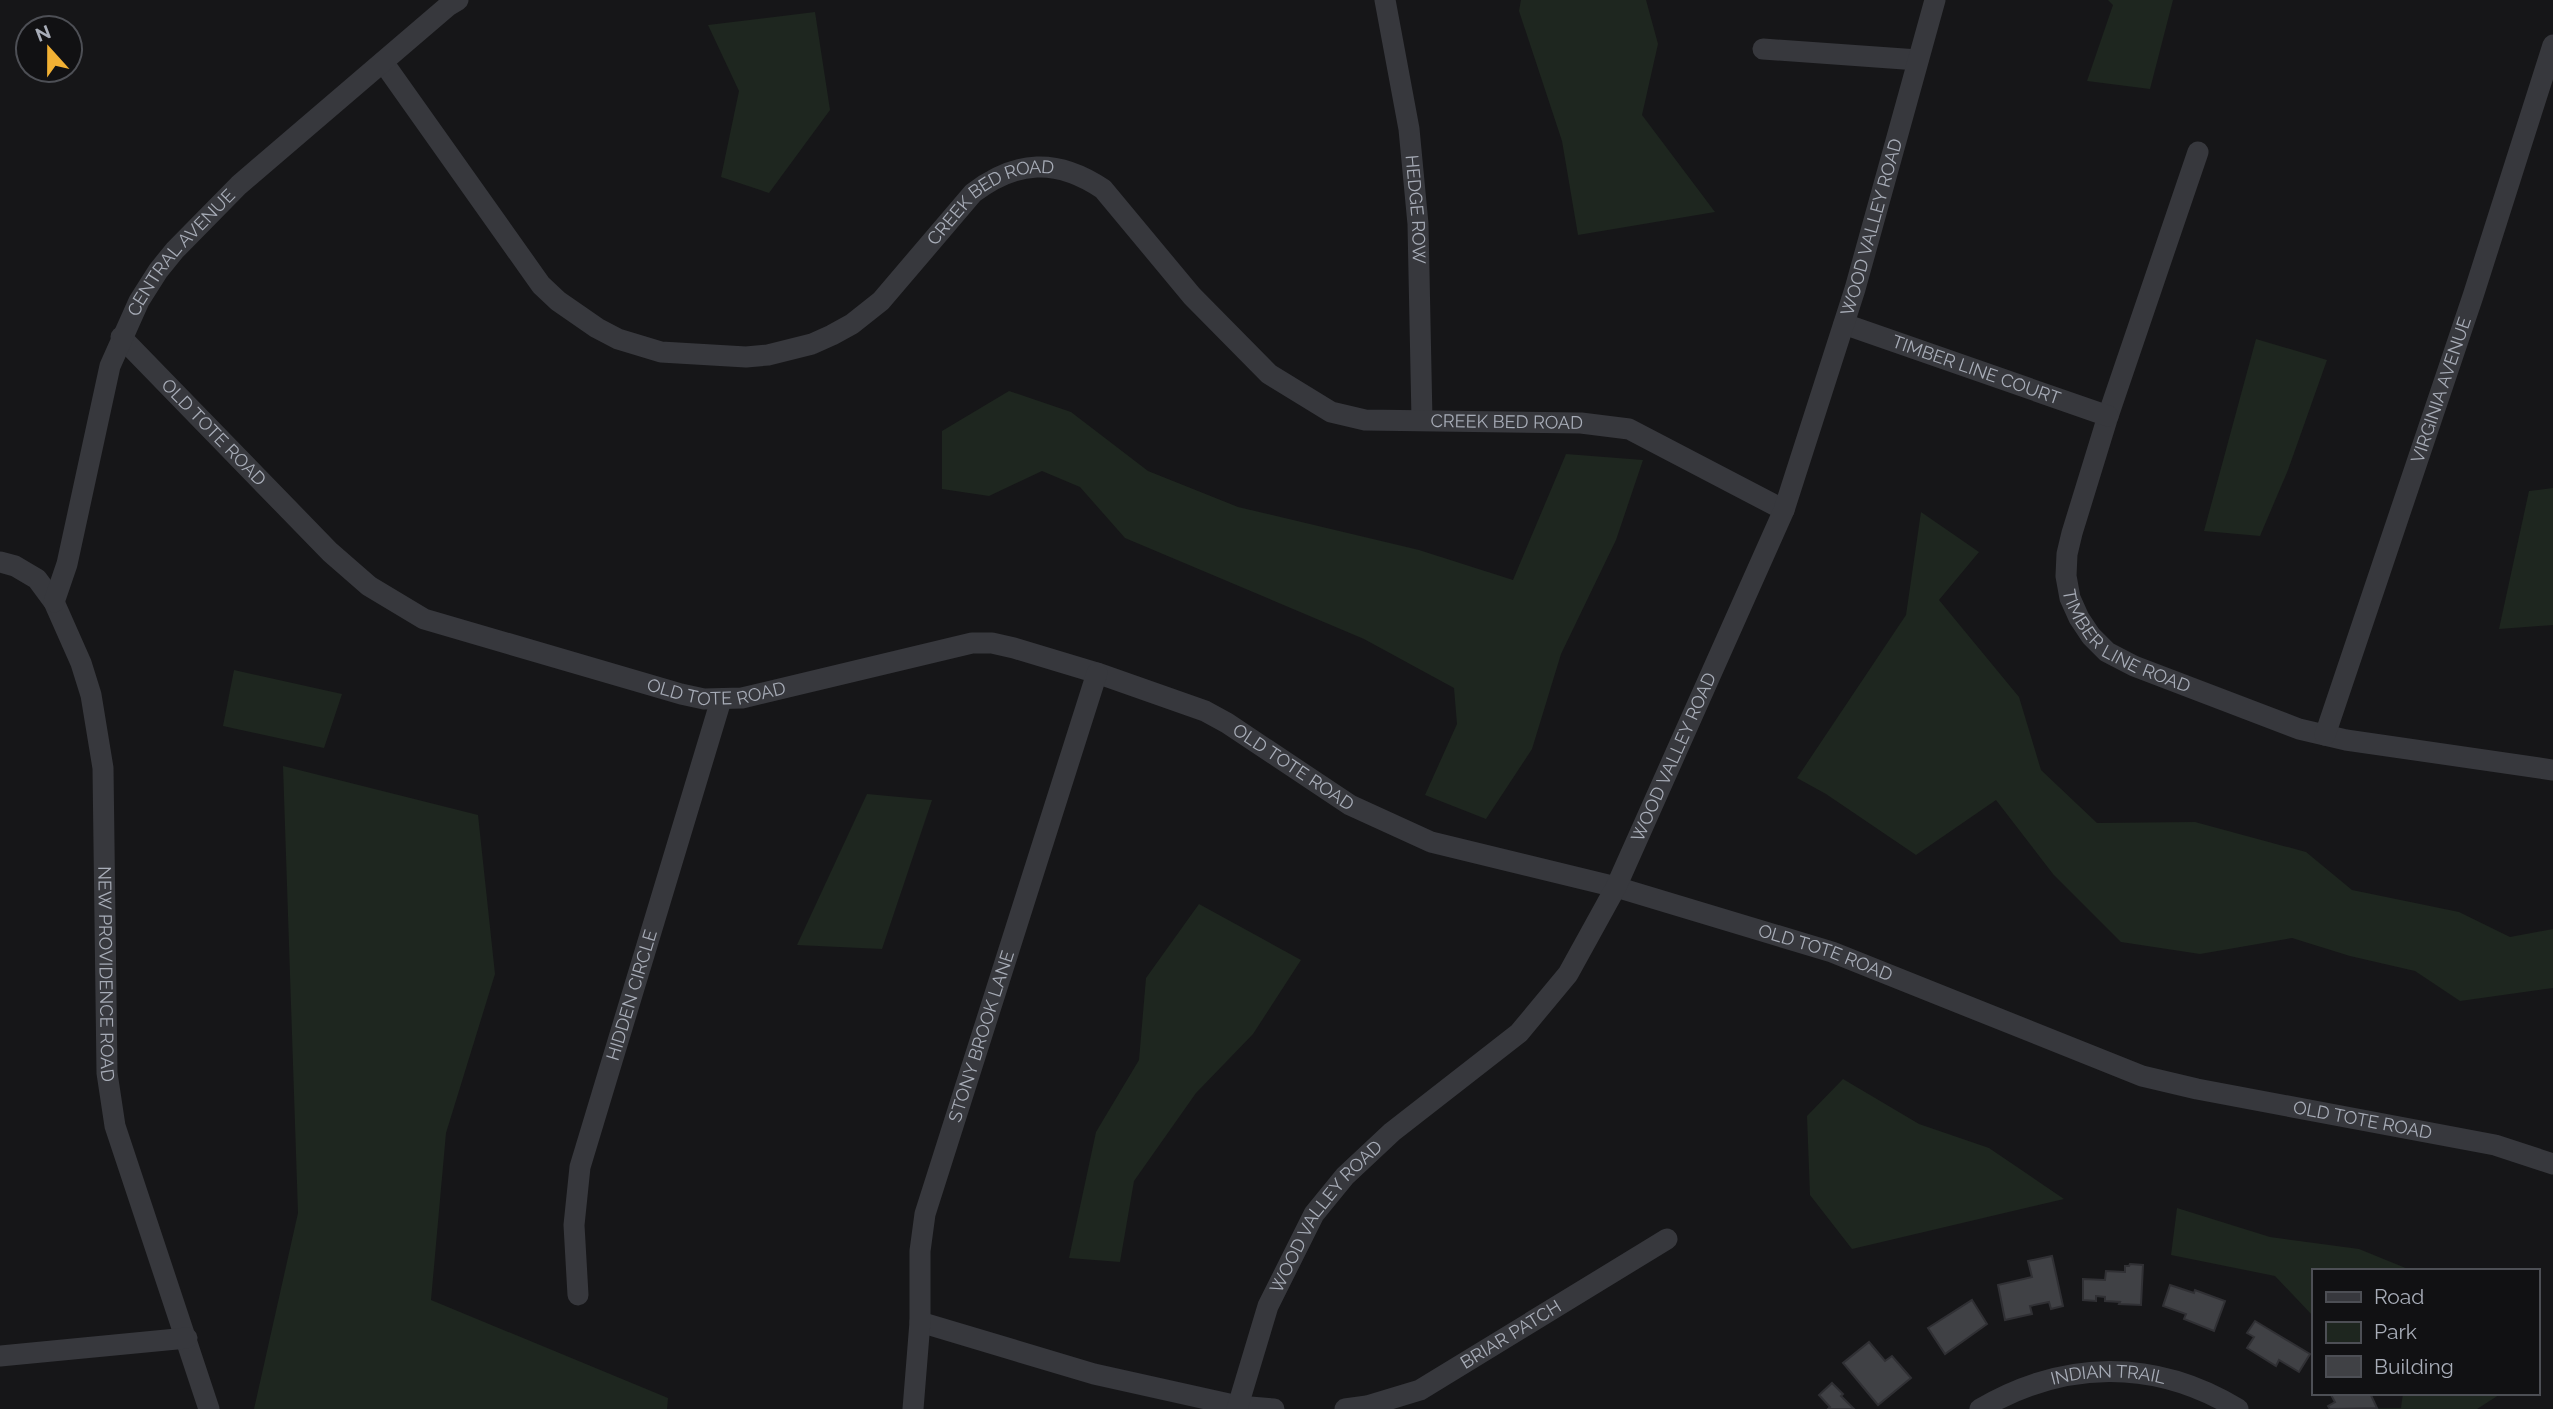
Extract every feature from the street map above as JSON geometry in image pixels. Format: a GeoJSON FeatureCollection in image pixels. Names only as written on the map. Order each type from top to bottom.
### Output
{"type":"FeatureCollection","features":[{"type":"Feature","properties":{"kind":"street","name":"CENTRAL AVENUE"},"geometry":{"type":"LineString","coordinates":[[54,602],[75,532],[107,378],[121,337],[139,301],[175,250],[239,185],[458,0]]}},
{"type":"Feature","properties":{"kind":"street","name":"HEDGE ROW"},"geometry":{"type":"LineString","coordinates":[[1385,0],[1409,129],[1418,224],[1422,420]]}},
{"type":"Feature","properties":{"kind":"street","name":"WOOD VALLEY ROAD"},"geometry":{"type":"LineString","coordinates":[[1238,1407],[1268,1306],[1314,1214],[1345,1176],[1392,1132],[1519,1033],[1567,974],[1616,887],[1784,510],[1844,324],[1935,0]]}},
{"type":"Feature","properties":{"kind":"street","name":"VIRGINIA AVENUE"},"geometry":{"type":"LineString","coordinates":[[2325,735],[2473,296],[2553,45]]}},
{"type":"Feature","properties":{"kind":"street"},"geometry":{"type":"LineString","coordinates":[[1763,49],[1919,60]]}},
{"type":"Feature","properties":{"kind":"street","name":"CREEK BED ROAD"},"geometry":{"type":"LineString","coordinates":[[383,62],[541,285],[576,316],[618,339],[640,347],[661,352],[746,357],[790,351],[832,335],[852,324],[881,301],[981,187],[1007,173],[1027,167],[1047,167],[1067,170],[1103,189],[1192,296],[1269,374],[1331,412],[1365,420],[1581,423],[1629,429],[1784,510]]}},
{"type":"Feature","properties":{"kind":"street","name":"TIMBER LINE ROAD"},"geometry":{"type":"LineString","coordinates":[[2198,152],[2108,416],[2067,554],[2066,576],[2070,598],[2079,618],[2091,636],[2107,652],[2134,666],[2299,729],[2553,770]]}},
{"type":"Feature","properties":{"kind":"street","name":"TIMBER LINE COURT"},"geometry":{"type":"LineString","coordinates":[[1844,324],[2108,416]]}},
{"type":"Feature","properties":{"kind":"street","name":"OLD TOTE ROAD"},"geometry":{"type":"LineString","coordinates":[[121,337],[330,552],[369,586],[424,619],[681,694],[721,700],[742,698],[972,643],[992,643],[1014,648],[1097,673],[1205,711],[1350,805],[1431,842],[1616,887],[1832,952],[2142,1076],[2197,1090],[2495,1144],[2553,1164]]}},
{"type":"Feature","properties":{"kind":"street","name":"NEW PROVIDENCE ROAD"},"geometry":{"type":"LineString","coordinates":[[0,562],[15,566],[37,579],[54,602],[82,663],[92,695],[103,768],[107,1073],[110,1100],[115,1126],[209,1409]]}},
{"type":"Feature","properties":{"kind":"street","name":"STONY BROOK LANE"},"geometry":{"type":"LineString","coordinates":[[913,1409],[920,1322],[920,1251],[925,1214],[1097,673]]}},
{"type":"Feature","properties":{"kind":"street","name":"HIDDEN CIRCLE"},"geometry":{"type":"LineString","coordinates":[[578,1295],[574,1224],[580,1167],[721,700]]}},
{"type":"Feature","properties":{"kind":"street","name":"BRIAR PATCH"},"geometry":{"type":"LineString","coordinates":[[1345,1409],[1367,1406],[1420,1390],[1667,1239]]}},
{"type":"Feature","properties":{"kind":"street"},"geometry":{"type":"LineString","coordinates":[[920,1322],[1094,1374],[1238,1407],[1274,1409]]}},
{"type":"Feature","properties":{"kind":"street"},"geometry":{"type":"LineString","coordinates":[[0,1356],[187,1338]]}},
{"type":"Feature","properties":{"kind":"street","name":"INDIAN TRAIL"},"geometry":{"type":"LineString","coordinates":[[1980,1409],[2021,1388],[2044,1380],[2068,1374],[2118,1371],[2191,1385],[2238,1409]]}},
{"type":"Feature","properties":{"kind":"green space"},"geometry":{"type":"Polygon","coordinates":[[[1521,0],[1646,0],[1658,44],[1642,115],[1715,212],[1578,235],[1562,141],[1519,11],[1521,0]]]}},
{"type":"Feature","properties":{"kind":"green space"},"geometry":{"type":"Polygon","coordinates":[[[2108,0],[2173,0],[2150,89],[2087,81],[2113,5],[2108,0]]]}},
{"type":"Feature","properties":{"kind":"green space"},"geometry":{"type":"Polygon","coordinates":[[[815,12],[830,110],[769,193],[721,177],[739,91],[708,25],[815,12]]]}},
{"type":"Feature","properties":{"kind":"green space"},"geometry":{"type":"Polygon","coordinates":[[[2256,339],[2327,360],[2288,470],[2260,536],[2204,531],[2256,339]]]}},
{"type":"Feature","properties":{"kind":"green space"},"geometry":{"type":"Polygon","coordinates":[[[1009,391],[1071,412],[1148,471],[1238,507],[1419,550],[1513,580],[1566,454],[1643,460],[1616,540],[1561,654],[1532,749],[1486,819],[1425,795],[1457,724],[1454,688],[1364,639],[1125,538],[1080,487],[1042,471],[989,496],[942,489],[942,431],[1009,391]]]}},
{"type":"Feature","properties":{"kind":"green space"},"geometry":{"type":"Polygon","coordinates":[[[2553,488],[2553,625],[2499,629],[2529,491],[2553,488]]]}},
{"type":"Feature","properties":{"kind":"green space"},"geometry":{"type":"Polygon","coordinates":[[[1921,512],[1979,552],[1939,600],[2019,697],[2041,770],[2097,823],[2195,822],[2306,852],[2352,890],[2459,912],[2510,937],[2553,929],[2553,988],[2460,1001],[2415,971],[2350,956],[2292,938],[2200,954],[2121,942],[2053,874],[1996,800],[1916,855],[1826,794],[1797,778],[1906,615],[1921,512]]]}},
{"type":"Feature","properties":{"kind":"green space"},"geometry":{"type":"Polygon","coordinates":[[[234,670],[342,694],[324,748],[223,726],[234,670]]]}},
{"type":"Feature","properties":{"kind":"green space"},"geometry":{"type":"Polygon","coordinates":[[[283,766],[478,815],[495,974],[446,1133],[431,1300],[668,1398],[667,1409],[254,1409],[298,1213],[283,766]]]}},
{"type":"Feature","properties":{"kind":"green space"},"geometry":{"type":"Polygon","coordinates":[[[867,794],[932,800],[882,949],[797,945],[867,794]]]}},
{"type":"Feature","properties":{"kind":"green space"},"geometry":{"type":"Polygon","coordinates":[[[1199,904],[1301,960],[1253,1034],[1196,1093],[1134,1181],[1120,1262],[1069,1258],[1096,1132],[1139,1060],[1146,978],[1199,904]]]}},
{"type":"Feature","properties":{"kind":"green space"},"geometry":{"type":"Polygon","coordinates":[[[1843,1079],[1919,1124],[1989,1148],[2064,1199],[1852,1249],[1810,1195],[1807,1116],[1843,1079]]]}},
{"type":"Feature","properties":{"kind":"green space"},"geometry":{"type":"Polygon","coordinates":[[[2177,1208],[2270,1237],[2359,1249],[2408,1269],[2312,1269],[2312,1315],[2275,1276],[2171,1255],[2177,1208]]]}},
{"type":"Feature","properties":{"kind":"green space"},"geometry":{"type":"Polygon","coordinates":[[[2403,1395],[2499,1395],[2477,1409],[2329,1409],[2401,1408],[2403,1395]]]}},
{"type":"Feature","properties":{"kind":"building"},"geometry":{"type":"Polygon","coordinates":[[[2052,1256],[2063,1306],[2051,1309],[2049,1302],[2030,1306],[2032,1314],[2005,1320],[1998,1285],[2032,1277],[2028,1261],[2052,1256]]]}},
{"type":"Feature","properties":{"kind":"building"},"geometry":{"type":"Polygon","coordinates":[[[2143,1265],[2141,1305],[2119,1304],[2120,1302],[2105,1301],[2105,1297],[2096,1296],[2096,1301],[2083,1300],[2083,1279],[2105,1280],[2106,1271],[2125,1272],[2125,1266],[2143,1265]]]}},
{"type":"Feature","properties":{"kind":"building"},"geometry":{"type":"Polygon","coordinates":[[[2170,1285],[2194,1293],[2195,1290],[2225,1301],[2214,1331],[2184,1319],[2186,1314],[2163,1306],[2170,1285]]]}},
{"type":"Feature","properties":{"kind":"building"},"geometry":{"type":"Polygon","coordinates":[[[1972,1300],[1987,1324],[1945,1354],[1928,1328],[1972,1300]]]}},
{"type":"Feature","properties":{"kind":"building"},"geometry":{"type":"Polygon","coordinates":[[[2255,1321],[2310,1354],[2299,1372],[2279,1360],[2276,1366],[2247,1348],[2254,1337],[2247,1333],[2255,1321]]]}},
{"type":"Feature","properties":{"kind":"building"},"geometry":{"type":"Polygon","coordinates":[[[1869,1342],[1885,1361],[1892,1356],[1911,1378],[1878,1405],[1843,1363],[1869,1342]]]}},
{"type":"Feature","properties":{"kind":"building"},"geometry":{"type":"Polygon","coordinates":[[[1832,1383],[1854,1409],[1828,1409],[1830,1407],[1819,1395],[1832,1383]]]}},
{"type":"Feature","properties":{"kind":"building"},"geometry":{"type":"Polygon","coordinates":[[[2331,1395],[2371,1395],[2377,1408],[2330,1409],[2328,1406],[2335,1402],[2331,1395]]]}}]}
